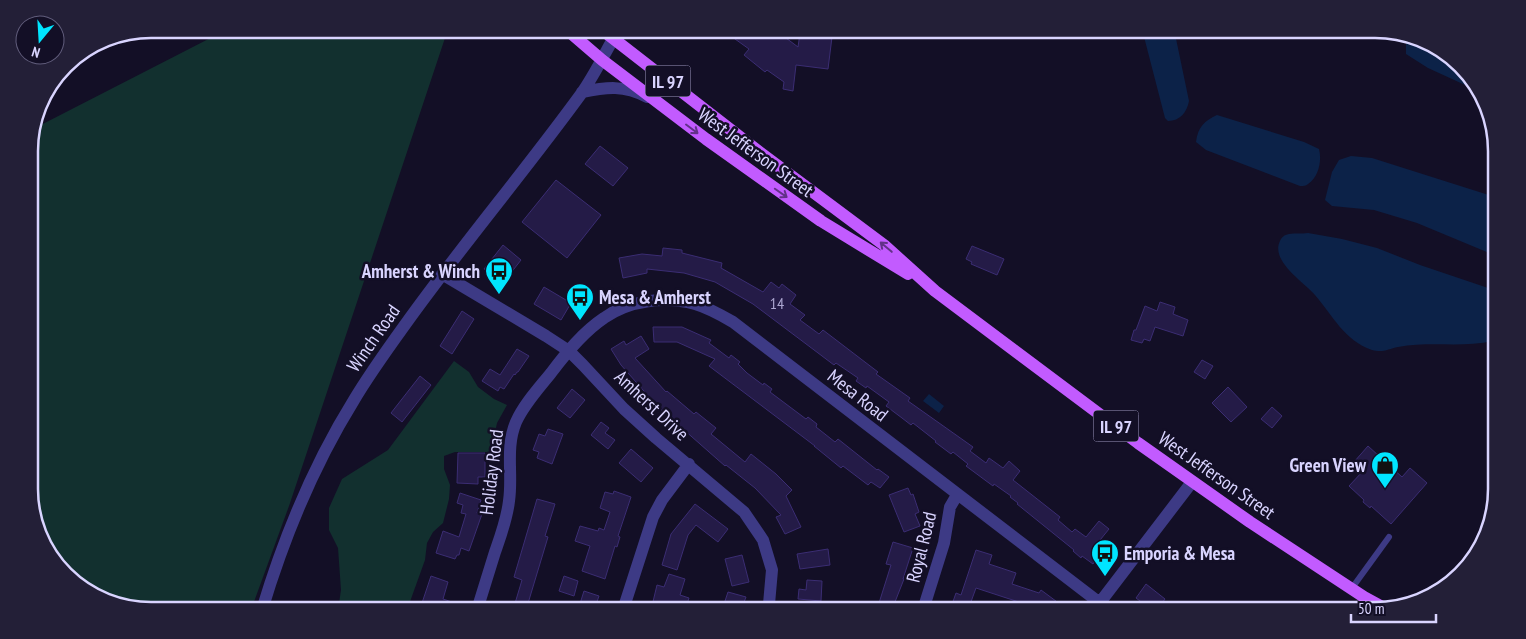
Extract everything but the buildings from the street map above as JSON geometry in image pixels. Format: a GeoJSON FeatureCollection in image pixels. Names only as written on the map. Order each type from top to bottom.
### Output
{"type":"FeatureCollection","features":[{"type":"Feature","properties":{"kind":"main road","name":"West Jefferson Street"},"geometry":{"type":"LineString","coordinates":[[576,38],[653,100],[821,221],[935,291],[1192,482],[1373,601]]}},
{"type":"Feature","properties":{"kind":"main road","name":"West Jefferson Street"},"geometry":{"type":"LineString","coordinates":[[621,38],[762,154],[884,245],[935,291]]}},
{"type":"Feature","properties":{"kind":"street","name":"Winch Road"},"geometry":{"type":"LineString","coordinates":[[264,602],[274,570],[299,505],[332,437],[354,400],[379,361],[442,274],[582,92],[614,38]]}},
{"type":"Feature","properties":{"kind":"street"},"geometry":{"type":"LineString","coordinates":[[582,92],[600,88],[623,88],[638,92],[653,100]]}},
{"type":"Feature","properties":{"kind":"street","name":"Amherst Drive"},"geometry":{"type":"LineString","coordinates":[[442,274],[569,351],[624,409],[744,512],[764,540],[772,570],[769,601]]}},
{"type":"Feature","properties":{"kind":"street","name":"Mesa Road"},"geometry":{"type":"LineString","coordinates":[[569,351],[590,329],[605,317],[632,305],[646,302],[673,301],[694,304],[708,309],[733,322],[1092,601]]}},
{"type":"Feature","properties":{"kind":"street","name":"Holiday Road"},"geometry":{"type":"LineString","coordinates":[[480,602],[506,518],[511,480],[510,447],[516,421],[523,408],[569,351]]}},
{"type":"Feature","properties":{"kind":"street"},"geometry":{"type":"LineString","coordinates":[[626,602],[654,517],[662,500],[689,464]]}},
{"type":"Feature","properties":{"kind":"street"},"geometry":{"type":"LineString","coordinates":[[1106,601],[1192,482]]}},
{"type":"Feature","properties":{"kind":"street","name":"Royal Road"},"geometry":{"type":"LineString","coordinates":[[926,601],[944,543],[950,507],[957,495]]}},
{"type":"Feature","properties":{"kind":"lane"},"geometry":{"type":"LineString","coordinates":[[1352,588],[1389,537]]}},
{"type":"Feature","properties":{"kind":"green space"},"geometry":{"type":"Polygon","coordinates":[[[210,38],[445,38],[289,506],[254,602],[150,602],[114,596],[100,590],[76,574],[65,563],[49,539],[43,525],[38,503],[38,136],[40,125],[210,38]]]}},
{"type":"Feature","properties":{"kind":"green space"},"geometry":{"type":"Polygon","coordinates":[[[454,361],[469,372],[478,387],[494,399],[507,405],[497,423],[491,452],[455,452],[444,456],[444,469],[450,485],[449,499],[443,523],[433,532],[427,543],[425,560],[410,602],[339,602],[341,590],[338,548],[329,530],[329,508],[342,479],[388,450],[454,361]]]}},
{"type":"Feature","properties":{"kind":"water"},"geometry":{"type":"Polygon","coordinates":[[[1144,38],[1176,38],[1189,101],[1187,109],[1179,118],[1168,121],[1165,118],[1144,38]]]}},
{"type":"Feature","properties":{"kind":"water"},"geometry":{"type":"Polygon","coordinates":[[[1407,42],[1412,43],[1426,49],[1450,65],[1468,86],[1428,68],[1406,54],[1407,42]]]}},
{"type":"Feature","properties":{"kind":"water"},"geometry":{"type":"Polygon","coordinates":[[[1217,115],[1304,142],[1319,149],[1320,163],[1315,177],[1307,185],[1300,186],[1206,150],[1196,142],[1198,132],[1205,122],[1217,115]]]}},
{"type":"Feature","properties":{"kind":"water"},"geometry":{"type":"Polygon","coordinates":[[[1351,156],[1372,158],[1488,195],[1488,253],[1417,223],[1374,210],[1332,206],[1325,200],[1332,172],[1339,160],[1351,156]]]}},
{"type":"Feature","properties":{"kind":"water"},"geometry":{"type":"Polygon","coordinates":[[[1308,233],[1377,248],[1488,288],[1488,342],[1410,345],[1379,351],[1362,346],[1346,334],[1315,295],[1284,263],[1278,249],[1283,236],[1308,233]]]}},
{"type":"Feature","properties":{"kind":"water"},"geometry":{"type":"Polygon","coordinates":[[[929,394],[944,406],[939,413],[923,401],[929,394]]]}},
{"type":"Feature","properties":{"kind":"place","name":"Amherst & Winch"},"geometry":{"type":"Point","coordinates":[499,295]}},
{"type":"Feature","properties":{"kind":"place","name":"Mesa & Amherst"},"geometry":{"type":"Point","coordinates":[580,321]}},
{"type":"Feature","properties":{"kind":"place","name":"Green View"},"geometry":{"type":"Point","coordinates":[1385,489]}},
{"type":"Feature","properties":{"kind":"place","name":"Emporia & Mesa"},"geometry":{"type":"Point","coordinates":[1105,577]}}]}
